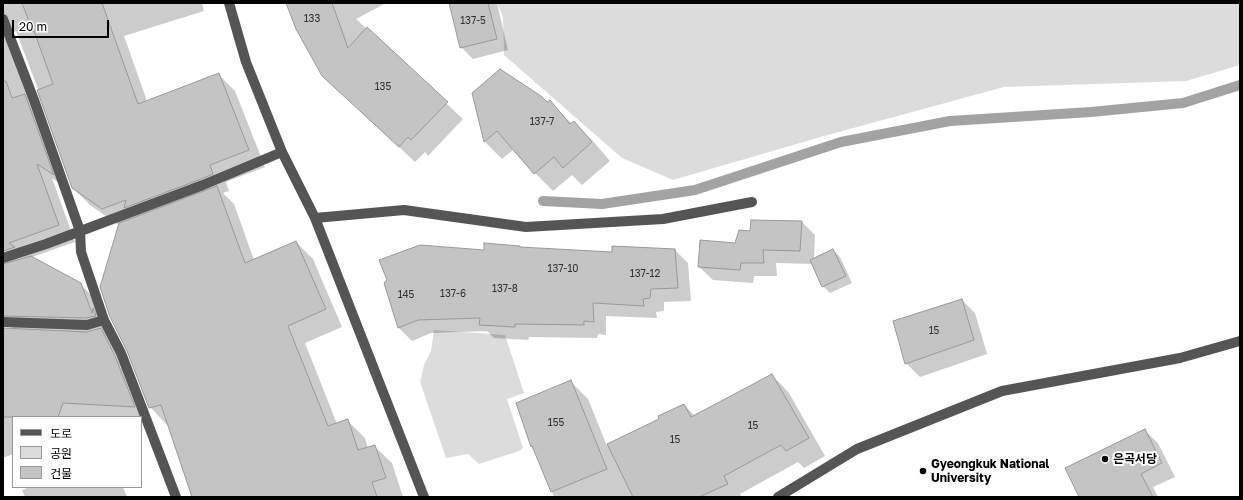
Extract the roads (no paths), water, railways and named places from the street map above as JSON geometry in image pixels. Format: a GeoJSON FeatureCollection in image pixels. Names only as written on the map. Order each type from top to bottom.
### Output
{"type":"FeatureCollection","features":[{"type":"Feature","properties":{"kind":"street"},"geometry":{"type":"LineString","coordinates":[[229,3],[246,62],[282,152],[315,218],[424,497]]}},
{"type":"Feature","properties":{"kind":"street"},"geometry":{"type":"LineString","coordinates":[[3,20],[34,100],[80,231],[81,252],[104,320],[121,353],[176,497]]}},
{"type":"Feature","properties":{"kind":"street"},"geometry":{"type":"LineString","coordinates":[[3,258],[46,244],[203,185],[282,152]]}},
{"type":"Feature","properties":{"kind":"street"},"geometry":{"type":"LineString","coordinates":[[315,218],[404,210],[526,227],[663,218],[752,202]]}},
{"type":"Feature","properties":{"kind":"street"},"geometry":{"type":"LineString","coordinates":[[3,322],[87,325],[104,320]]}},
{"type":"Feature","properties":{"kind":"street"},"geometry":{"type":"LineString","coordinates":[[778,497],[857,449],[1002,391],[1180,358],[1240,341]]}},
{"type":"Feature","properties":{"kind":"waterway"},"geometry":{"type":"LineString","coordinates":[[543,201],[602,204],[695,190],[841,142],[950,121],[1091,112],[1183,103],[1240,85]]}},
{"type":"Feature","properties":{"kind":"place","name":"은곡서당"},"geometry":{"type":"Point","coordinates":[1105,459]}},
{"type":"Feature","properties":{"kind":"place","name":"Gyeongkuk National University"},"geometry":{"type":"Point","coordinates":[923,471]}}]}
